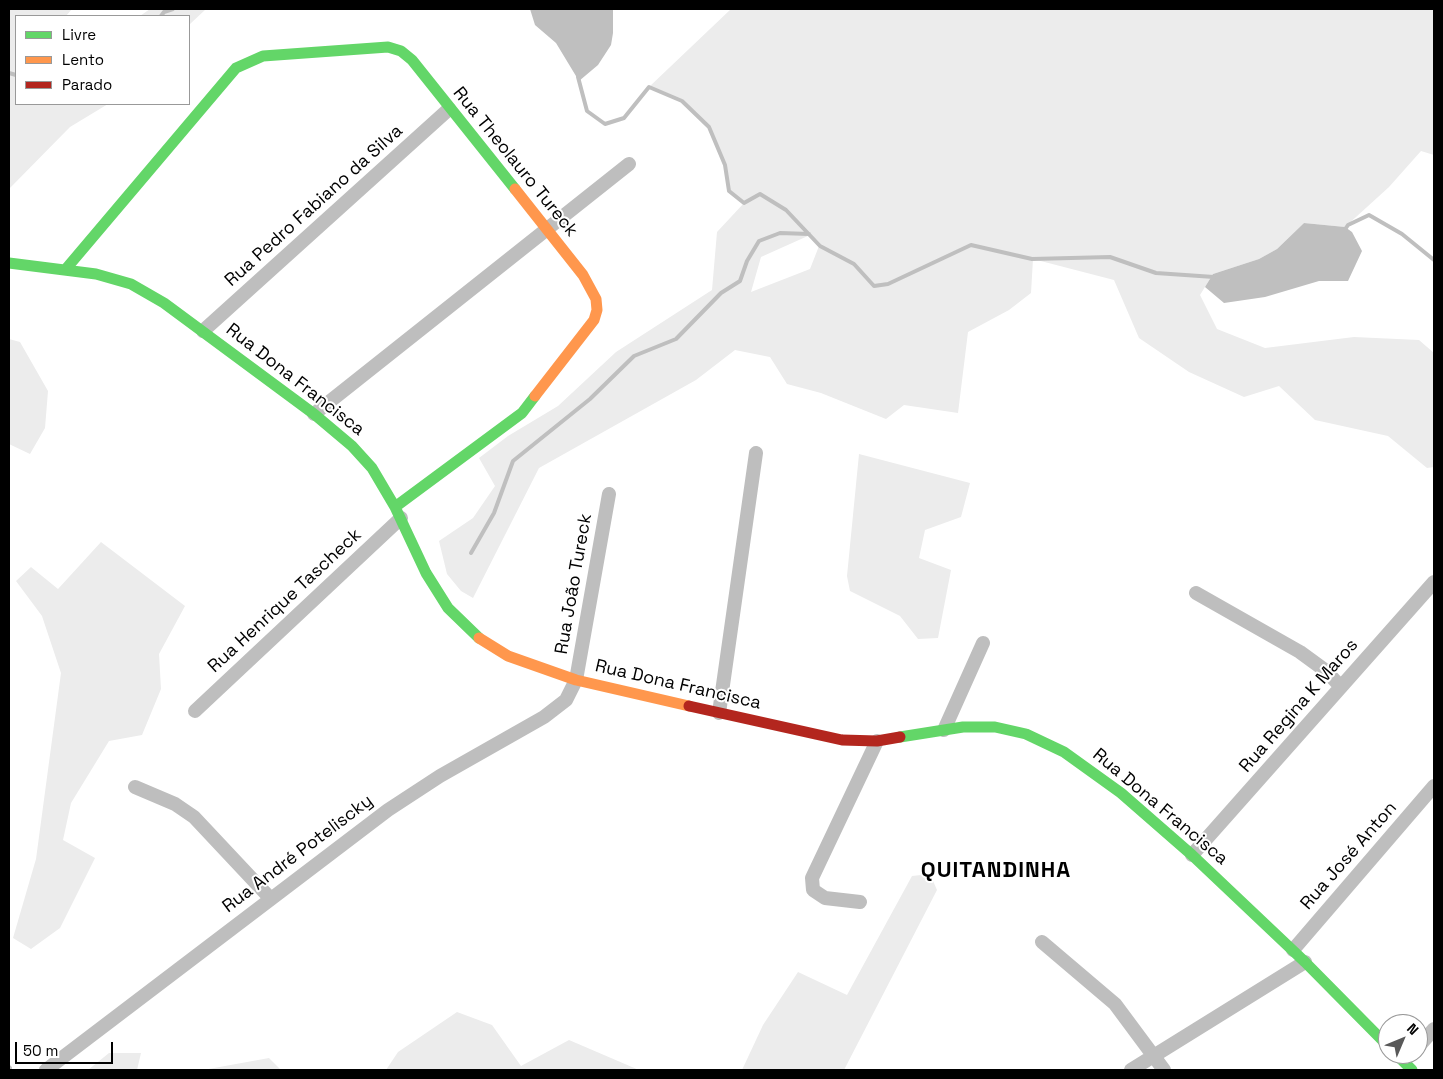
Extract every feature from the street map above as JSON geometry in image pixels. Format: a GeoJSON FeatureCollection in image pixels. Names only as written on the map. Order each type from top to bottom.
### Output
{"type":"FeatureCollection","features":[{"type":"Feature","properties":{"kind":"main road","name":"Rua Theolauro Tureck"},"geometry":{"type":"LineString","coordinates":[[65,270],[236,68],[248,61],[263,56],[388,47],[401,51],[412,60],[449,109],[583,275],[596,299],[597,310],[594,320],[522,413],[398,513]]}},
{"type":"Feature","properties":{"kind":"main road","name":"Rua Dona Francisca"},"geometry":{"type":"LineString","coordinates":[[9,263],[112,277],[131,284],[164,303],[314,414],[363,457],[398,513],[426,573],[461,623],[488,644],[508,656],[576,680],[842,740],[877,741],[963,727],[995,727],[1026,734],[1044,742],[1098,775],[1192,855],[1293,950],[1378,1036]]}},
{"type":"Feature","properties":{"kind":"street","name":"Rua Pedro Fabiano da Silva"},"geometry":{"type":"LineString","coordinates":[[203,331],[449,109]]}},
{"type":"Feature","properties":{"kind":"street"},"geometry":{"type":"LineString","coordinates":[[314,414],[630,164]]}},
{"type":"Feature","properties":{"kind":"street"},"geometry":{"type":"LineString","coordinates":[[719,713],[756,453]]}},
{"type":"Feature","properties":{"kind":"street","name":"Rua João Tureck"},"geometry":{"type":"LineString","coordinates":[[576,680],[609,494]]}},
{"type":"Feature","properties":{"kind":"street","name":"Rua Henrique Tascheck"},"geometry":{"type":"LineString","coordinates":[[194,710],[398,513]]}},
{"type":"Feature","properties":{"kind":"street","name":"Rua Regina K Maros"},"geometry":{"type":"LineString","coordinates":[[1192,855],[1434,582]]}},
{"type":"Feature","properties":{"kind":"street"},"geometry":{"type":"LineString","coordinates":[[1196,593],[1300,652],[1326,671],[1340,688]]}},
{"type":"Feature","properties":{"kind":"street"},"geometry":{"type":"LineString","coordinates":[[944,730],[983,644]]}},
{"type":"Feature","properties":{"kind":"street","name":"Rua André Poteliscky"},"geometry":{"type":"LineString","coordinates":[[46,1070],[270,898],[417,790],[557,708],[572,691],[576,680]]}},
{"type":"Feature","properties":{"kind":"street"},"geometry":{"type":"LineString","coordinates":[[860,902],[825,898],[813,890],[812,878],[877,741]]}},
{"type":"Feature","properties":{"kind":"street","name":"Rua José Anton"},"geometry":{"type":"LineString","coordinates":[[1293,950],[1434,786]]}},
{"type":"Feature","properties":{"kind":"street"},"geometry":{"type":"LineString","coordinates":[[135,787],[175,804],[194,817],[270,898]]}},
{"type":"Feature","properties":{"kind":"street"},"geometry":{"type":"LineString","coordinates":[[1042,942],[1107,996],[1155,1055],[1164,1070]]}},
{"type":"Feature","properties":{"kind":"street"},"geometry":{"type":"LineString","coordinates":[[1131,1070],[1305,962]]}},
{"type":"Feature","properties":{"kind":"shaded area"},"geometry":{"type":"Polygon","coordinates":[[[9,9],[72,9],[67,15],[15,15],[15,105],[106,105],[70,127],[9,189],[9,9]]]}},
{"type":"Feature","properties":{"kind":"shaded area"},"geometry":{"type":"Polygon","coordinates":[[[150,9],[206,9],[190,24],[190,15],[141,15],[150,9]]]}},
{"type":"Feature","properties":{"kind":"shaded area"},"geometry":{"type":"Polygon","coordinates":[[[530,9],[613,9],[611,45],[598,65],[579,81],[556,43],[535,25],[530,9]]]}},
{"type":"Feature","properties":{"kind":"shaded area"},"geometry":{"type":"Polygon","coordinates":[[[731,9],[1434,9],[1434,155],[1421,151],[1389,187],[1345,227],[1304,223],[1277,249],[1259,259],[1213,274],[1200,295],[1217,329],[1265,348],[1354,337],[1419,340],[1434,353],[1434,467],[1427,468],[1388,436],[1315,420],[1279,386],[1244,397],[1189,372],[1139,338],[1114,280],[1033,259],[1031,293],[1009,310],[968,332],[958,413],[904,405],[886,419],[821,393],[787,384],[770,357],[735,350],[696,380],[539,468],[473,598],[461,591],[447,574],[439,541],[473,518],[495,486],[479,458],[508,436],[558,406],[616,352],[712,290],[717,232],[744,203],[729,191],[725,165],[709,127],[682,101],[649,87],[731,9]],[[810,235],[761,257],[751,292],[810,269],[819,246],[810,235]]]}},
{"type":"Feature","properties":{"kind":"shaded area"},"geometry":{"type":"Polygon","coordinates":[[[1304,223],[1345,227],[1352,232],[1362,251],[1348,281],[1319,281],[1265,297],[1224,303],[1205,287],[1213,274],[1259,259],[1277,249],[1304,223]]]}},
{"type":"Feature","properties":{"kind":"shaded area"},"geometry":{"type":"Polygon","coordinates":[[[9,339],[20,342],[48,391],[45,428],[30,454],[9,444],[9,339]]]}},
{"type":"Feature","properties":{"kind":"shaded area"},"geometry":{"type":"Polygon","coordinates":[[[859,454],[970,483],[961,517],[925,530],[919,558],[951,570],[938,638],[918,639],[900,616],[850,591],[847,576],[859,454]]]}},
{"type":"Feature","properties":{"kind":"shaded area"},"geometry":{"type":"Polygon","coordinates":[[[101,542],[185,606],[159,654],[161,689],[142,735],[109,741],[71,803],[63,840],[95,858],[60,928],[31,949],[13,938],[36,859],[61,673],[42,616],[16,581],[31,567],[58,589],[101,542]]]}},
{"type":"Feature","properties":{"kind":"shaded area"},"geometry":{"type":"Polygon","coordinates":[[[930,874],[937,890],[844,1070],[742,1070],[763,1025],[798,972],[847,995],[912,876],[930,874]]]}},
{"type":"Feature","properties":{"kind":"shaded area"},"geometry":{"type":"Polygon","coordinates":[[[457,1012],[492,1025],[521,1066],[569,1040],[639,1070],[386,1070],[398,1052],[457,1012]]]}},
{"type":"Feature","properties":{"kind":"shaded area"},"geometry":{"type":"Polygon","coordinates":[[[109,1053],[141,1053],[137,1070],[88,1070],[109,1053]]]}},
{"type":"Feature","properties":{"kind":"shaded area"},"geometry":{"type":"Polygon","coordinates":[[[269,1058],[281,1070],[203,1070],[269,1058]]]}},
{"type":"Feature","properties":{"kind":"waterway"},"geometry":{"type":"LineString","coordinates":[[162,15],[164,12],[173,9]]}},
{"type":"Feature","properties":{"kind":"waterway"},"geometry":{"type":"LineString","coordinates":[[9,73],[15,75]]}},
{"type":"Feature","properties":{"kind":"waterway"},"geometry":{"type":"LineString","coordinates":[[578,77],[587,111],[605,124],[624,118],[649,87],[682,101],[709,127],[725,165],[729,191],[744,203],[760,194],[786,210],[820,246],[854,264],[874,286],[888,284],[971,245],[1032,259],[1110,257],[1156,273],[1214,277]]}},
{"type":"Feature","properties":{"kind":"waterway"},"geometry":{"type":"LineString","coordinates":[[1344,231],[1348,225],[1369,215],[1402,234],[1434,260]]}},
{"type":"Feature","properties":{"kind":"waterway"},"geometry":{"type":"LineString","coordinates":[[471,553],[494,513],[513,461],[590,399],[634,356],[676,339],[721,293],[740,281],[747,261],[759,241],[780,233],[809,234]]}},
{"type":"Feature","properties":{"kind":"traffic: fast"},"geometry":{"type":"LineString","coordinates":[[65,270],[236,68],[263,56],[388,47],[401,51],[412,60],[515,189]]}},
{"type":"Feature","properties":{"kind":"traffic: fast"},"geometry":{"type":"LineString","coordinates":[[9,263],[96,274],[131,284],[164,303],[314,414],[352,446],[372,468],[395,507],[426,573],[448,608],[479,638]]}},
{"type":"Feature","properties":{"kind":"traffic: fast"},"geometry":{"type":"LineString","coordinates":[[395,507],[522,413],[535,396]]}},
{"type":"Feature","properties":{"kind":"traffic: fast"},"geometry":{"type":"LineString","coordinates":[[900,737],[963,727],[995,727],[1026,734],[1064,752],[1121,793],[1192,855],[1305,962],[1378,1036]]}},
{"type":"Feature","properties":{"kind":"traffic: fast"},"geometry":{"type":"LineString","coordinates":[[1406,1064],[1412,1070]]}},
{"type":"Feature","properties":{"kind":"traffic: slow"},"geometry":{"type":"LineString","coordinates":[[515,189],[583,275],[596,299],[597,310],[594,320],[535,396]]}},
{"type":"Feature","properties":{"kind":"traffic: slow"},"geometry":{"type":"LineString","coordinates":[[479,638],[508,656],[576,680],[689,706]]}},
{"type":"Feature","properties":{"kind":"traffic: jam"},"geometry":{"type":"LineString","coordinates":[[689,706],[842,740],[877,741],[900,737]]}},
{"type":"Feature","properties":{"kind":"district","name":"QUITANDINHA"},"geometry":{"type":"Point","coordinates":[996,871]}}]}
